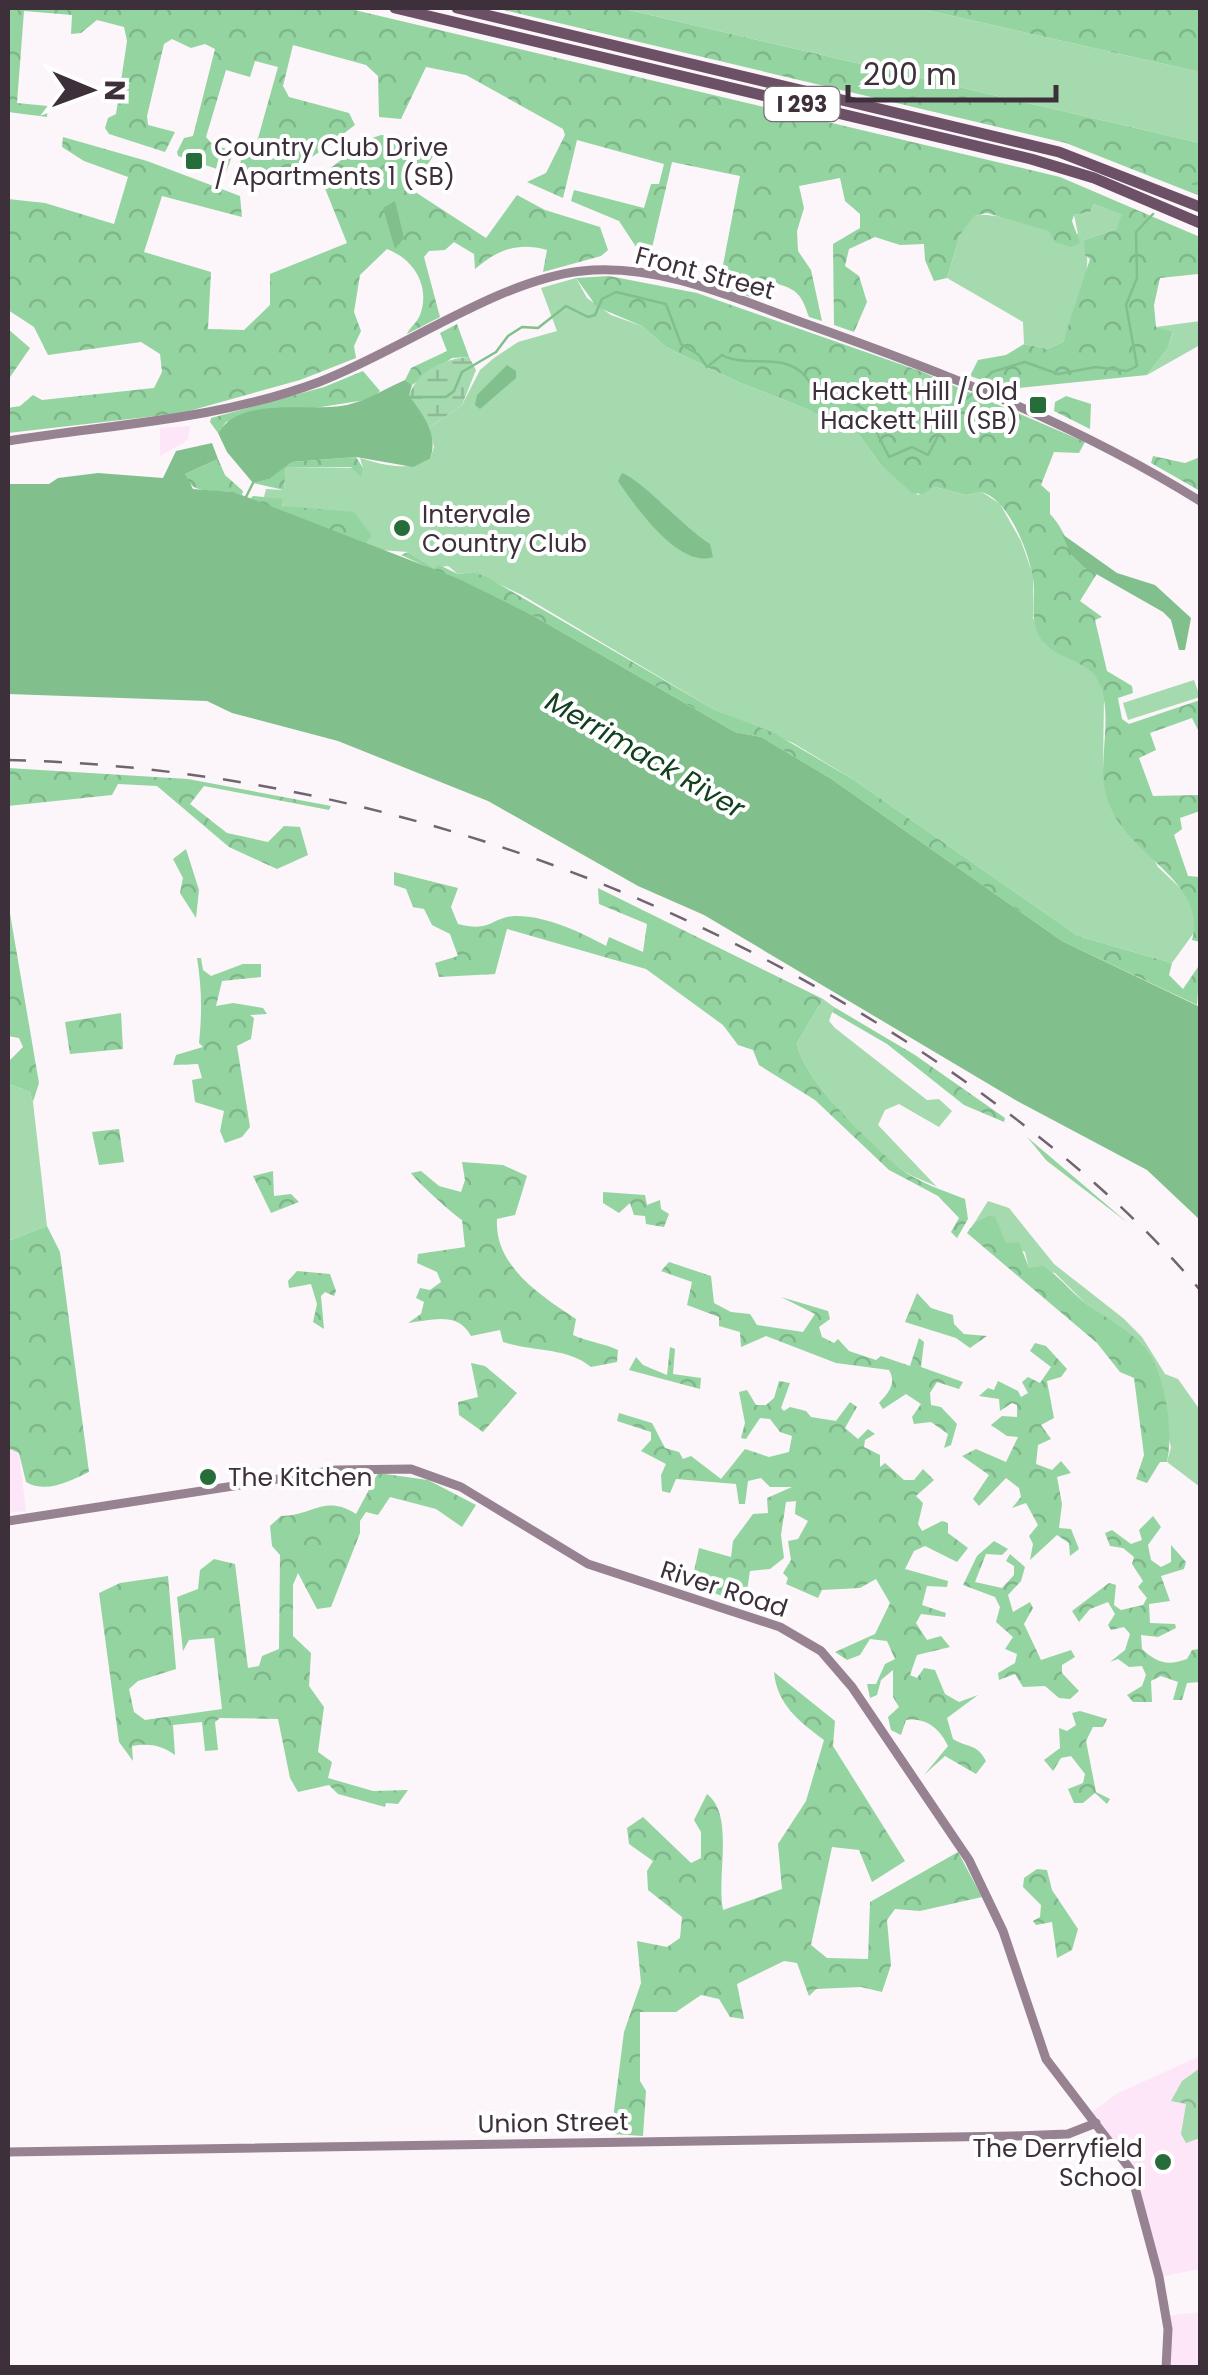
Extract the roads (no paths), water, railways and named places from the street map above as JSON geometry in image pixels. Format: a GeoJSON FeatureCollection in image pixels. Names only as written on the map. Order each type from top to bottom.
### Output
{"type":"FeatureCollection","features":[{"type":"Feature","properties":{"kind":"highway","name":"I 293"},"geometry":{"type":"LineString","coordinates":[[396,8],[1031,159],[1094,178],[1200,223]]}},
{"type":"Feature","properties":{"kind":"highway","name":"I 293"},"geometry":{"type":"LineString","coordinates":[[457,8],[1044,147],[1121,172],[1200,207]]}},
{"type":"Feature","properties":{"kind":"street","name":"Front Street"},"geometry":{"type":"LineString","coordinates":[[8,441],[172,420],[239,406],[352,368],[536,281],[612,269],[698,286],[944,373],[1044,416],[1200,501]]}},
{"type":"Feature","properties":{"kind":"street","name":"River Road"},"geometry":{"type":"LineString","coordinates":[[8,1521],[336,1470],[411,1469],[461,1487],[588,1564],[793,1633],[840,1671],[970,1860],[1003,1931],[1046,2059],[1122,2154],[1143,2204],[1166,2316],[1166,2368]]}},
{"type":"Feature","properties":{"kind":"street","name":"Union Street"},"geometry":{"type":"LineString","coordinates":[[8,2152],[1014,2136],[1068,2134],[1096,2123]]}},
{"type":"Feature","properties":{"kind":"water"},"geometry":{"type":"Polygon","coordinates":[[[395,201],[404,238],[395,249],[383,208],[395,201]]]}},
{"type":"Feature","properties":{"kind":"water"},"geometry":{"type":"Polygon","coordinates":[[[507,365],[516,371],[516,378],[480,409],[475,405],[477,395],[507,365]]]}},
{"type":"Feature","properties":{"kind":"water"},"geometry":{"type":"Polygon","coordinates":[[[405,380],[412,385],[409,396],[424,418],[432,442],[430,459],[413,467],[356,457],[292,462],[269,479],[253,483],[227,452],[218,433],[243,414],[277,408],[347,405],[405,380]]]}},
{"type":"Feature","properties":{"kind":"water","name":"Merrimack River"},"geometry":{"type":"Polygon","coordinates":[[[212,443],[218,459],[185,474],[193,489],[234,492],[459,579],[534,616],[735,732],[761,737],[830,778],[1062,941],[1200,1007],[1200,1220],[1147,1170],[1019,1102],[704,915],[638,886],[488,801],[338,741],[232,713],[207,701],[8,694],[8,484],[49,484],[58,478],[98,473],[163,478],[176,451],[212,443]]]}},
{"type":"Feature","properties":{"kind":"water"},"geometry":{"type":"Polygon","coordinates":[[[622,473],[710,544],[713,557],[686,554],[659,533],[618,481],[622,473]]]}},
{"type":"Feature","properties":{"kind":"water"},"geometry":{"type":"Polygon","coordinates":[[[1062,534],[1117,573],[1155,585],[1191,618],[1185,650],[1179,650],[1171,620],[1163,612],[1084,567],[1071,554],[1062,534]]]}},
{"type":"Feature","properties":{"kind":"waterway"},"geometry":{"type":"LineString","coordinates":[[1193,184],[1200,183]]}},
{"type":"Feature","properties":{"kind":"waterway"},"geometry":{"type":"LineString","coordinates":[[982,382],[992,372],[1025,362],[1058,374],[1096,367],[1127,371],[1137,366],[1126,305],[1137,278],[1136,232],[1153,214]]}},
{"type":"Feature","properties":{"kind":"waterway"},"geometry":{"type":"LineString","coordinates":[[408,397],[446,397],[454,391],[462,372],[496,352],[508,336],[522,327],[538,328],[566,306],[588,317],[595,315],[602,299],[616,292],[666,304],[681,344],[699,355],[707,367],[722,355],[742,361],[786,364],[805,376],[822,402],[850,402],[861,407],[866,412],[864,423],[876,431],[889,457],[912,447],[928,455],[950,413],[973,393]]}},
{"type":"Feature","properties":{"kind":"waterway"},"geometry":{"type":"LineString","coordinates":[[246,497],[253,483]]}},
{"type":"Feature","properties":{"kind":"railway"},"geometry":{"type":"LineString","coordinates":[[8,760],[135,768],[262,786],[386,813],[509,850],[628,895],[744,948],[856,1010],[963,1080],[1089,1178],[1147,1232],[1200,1290]]}},
{"type":"Feature","properties":{"kind":"place","name":"Country Club Drive / Apartments 1 (SB)"},"geometry":{"type":"Point","coordinates":[194,161]}},
{"type":"Feature","properties":{"kind":"place","name":"Hackett Hill / Old Hackett Hill (SB)"},"geometry":{"type":"Point","coordinates":[1038,405]}},
{"type":"Feature","properties":{"kind":"place","name":"Intervale Country Club"},"geometry":{"type":"Point","coordinates":[402,528]}},
{"type":"Feature","properties":{"kind":"place","name":"The Kitchen"},"geometry":{"type":"Point","coordinates":[208,1477]}},
{"type":"Feature","properties":{"kind":"place","name":"The Derryfield School"},"geometry":{"type":"Point","coordinates":[1163,2162]}}]}
